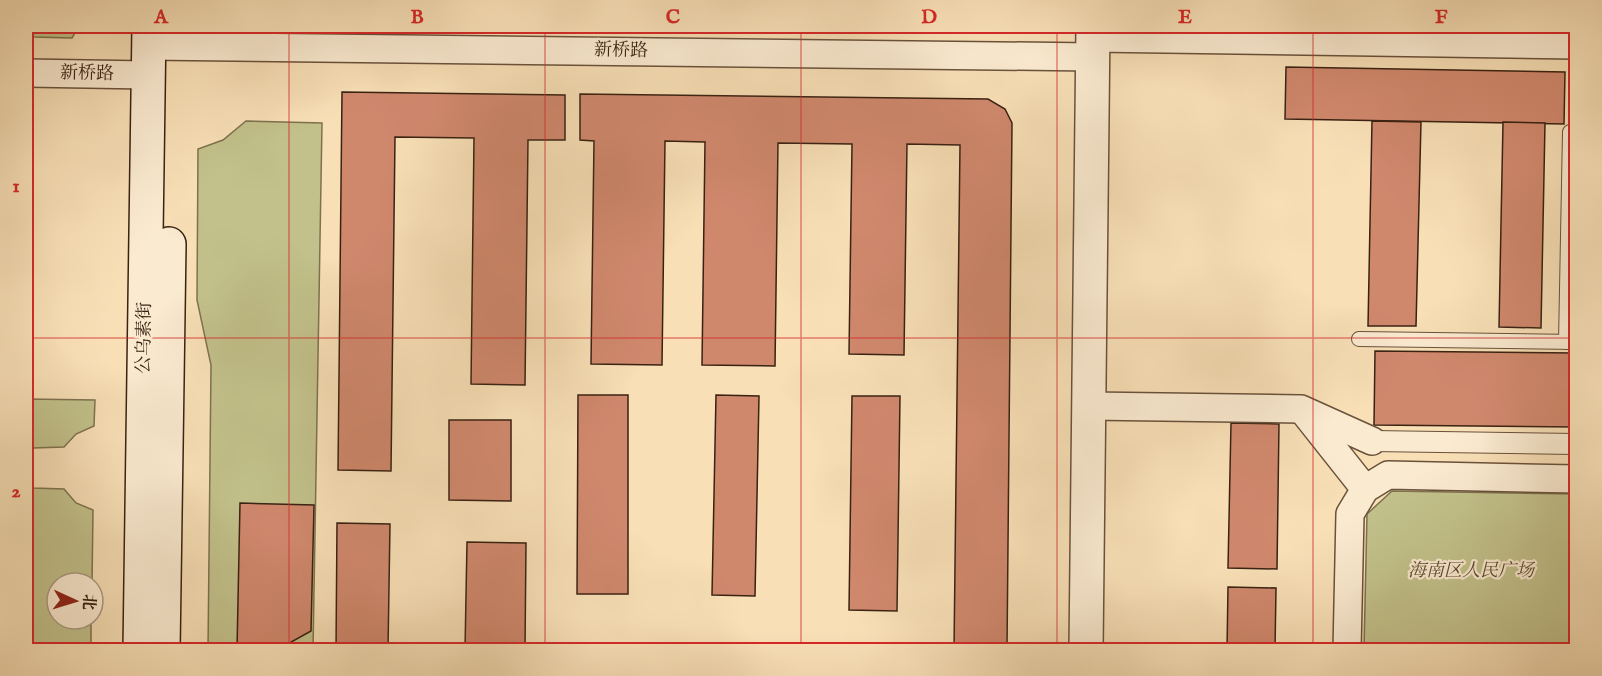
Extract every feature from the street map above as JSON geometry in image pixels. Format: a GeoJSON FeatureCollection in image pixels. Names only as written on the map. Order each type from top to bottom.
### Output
{"type":"FeatureCollection","features":[{"type":"Feature","properties":{"kind":"main road"},"geometry":{"type":"LineString","coordinates":[[1086,651],[1093,40]]}},
{"type":"Feature","properties":{"kind":"main road","name":"公乌素街"},"geometry":{"type":"LineString","coordinates":[[140,651],[158,44]]}},
{"type":"Feature","properties":{"kind":"main road","name":"公乌素街"},"geometry":{"type":"LineString","coordinates":[[158,44],[163,651]]}},
{"type":"Feature","properties":{"kind":"street","name":"新桥路"},"geometry":{"type":"LineString","coordinates":[[26,73],[158,44],[1093,40],[1576,45]]}},
{"type":"Feature","properties":{"kind":"street"},"geometry":{"type":"LineString","coordinates":[[1089,406],[1301,409],[1372,441],[1576,444]]}},
{"type":"Feature","properties":{"kind":"street"},"geometry":{"type":"LineString","coordinates":[[1301,409],[1365,489]]}},
{"type":"Feature","properties":{"kind":"street"},"geometry":{"type":"LineString","coordinates":[[1347,651],[1350,514],[1365,489],[1388,476],[1576,479]]}},
{"type":"Feature","properties":{"kind":"lane"},"geometry":{"type":"LineString","coordinates":[[1359,339],[1571,342],[1570,132],[1576,132]]}},
{"type":"Feature","properties":{"kind":"green space"},"geometry":{"type":"Polygon","coordinates":[[[33,26],[79,26],[72,38],[33,37],[33,26]]]}},
{"type":"Feature","properties":{"kind":"green space"},"geometry":{"type":"Polygon","coordinates":[[[246,121],[322,123],[313,650],[208,650],[211,365],[197,300],[198,149],[223,140],[246,121]]]}},
{"type":"Feature","properties":{"kind":"green space"},"geometry":{"type":"Polygon","coordinates":[[[26,399],[95,400],[94,426],[76,434],[64,447],[33,448],[33,488],[64,489],[76,503],[93,510],[92,571],[45,571],[45,631],[91,631],[91,650],[26,650],[26,399]]]}},
{"type":"Feature","properties":{"kind":"green space","name":"海南区人民广场"},"geometry":{"type":"Polygon","coordinates":[[[1392,491],[1576,494],[1576,650],[1364,650],[1367,514],[1392,491]]]}},
{"type":"Feature","properties":{"kind":"building"},"geometry":{"type":"Polygon","coordinates":[[[1286,67],[1565,72],[1564,124],[1285,119],[1286,67]]]}},
{"type":"Feature","properties":{"kind":"building"},"geometry":{"type":"Polygon","coordinates":[[[342,92],[565,95],[565,140],[528,140],[525,385],[471,384],[474,138],[395,137],[391,471],[338,470],[342,92]]]}},
{"type":"Feature","properties":{"kind":"building"},"geometry":{"type":"Polygon","coordinates":[[[580,94],[988,99],[1005,109],[1012,123],[1007,650],[954,650],[960,145],[907,144],[904,355],[849,354],[852,144],[778,143],[775,366],[702,365],[705,142],[665,141],[662,365],[591,364],[594,141],[580,140],[580,94]]]}},
{"type":"Feature","properties":{"kind":"building"},"geometry":{"type":"Polygon","coordinates":[[[1372,121],[1421,122],[1416,326],[1368,326],[1372,121]]]}},
{"type":"Feature","properties":{"kind":"building"},"geometry":{"type":"Polygon","coordinates":[[[1503,122],[1545,123],[1541,328],[1499,327],[1503,122]]]}},
{"type":"Feature","properties":{"kind":"building"},"geometry":{"type":"Polygon","coordinates":[[[1375,351],[1576,353],[1576,427],[1374,425],[1375,351]]]}},
{"type":"Feature","properties":{"kind":"building"},"geometry":{"type":"Polygon","coordinates":[[[578,395],[628,395],[628,594],[577,594],[578,395]]]}},
{"type":"Feature","properties":{"kind":"building"},"geometry":{"type":"Polygon","coordinates":[[[716,395],[759,396],[755,596],[712,595],[716,395]]]}},
{"type":"Feature","properties":{"kind":"building"},"geometry":{"type":"Polygon","coordinates":[[[852,396],[900,396],[897,611],[849,610],[852,396]]]}},
{"type":"Feature","properties":{"kind":"building"},"geometry":{"type":"Polygon","coordinates":[[[449,420],[511,420],[511,501],[449,500],[449,420]]]}},
{"type":"Feature","properties":{"kind":"building"},"geometry":{"type":"Polygon","coordinates":[[[1231,423],[1279,424],[1277,569],[1228,568],[1231,423]]]}},
{"type":"Feature","properties":{"kind":"building"},"geometry":{"type":"Polygon","coordinates":[[[240,503],[314,505],[311,631],[277,650],[237,650],[240,503]]]}},
{"type":"Feature","properties":{"kind":"building"},"geometry":{"type":"Polygon","coordinates":[[[337,523],[390,524],[388,650],[336,650],[337,523]]]}},
{"type":"Feature","properties":{"kind":"building"},"geometry":{"type":"Polygon","coordinates":[[[467,542],[526,543],[525,650],[465,650],[467,542]]]}},
{"type":"Feature","properties":{"kind":"building"},"geometry":{"type":"Polygon","coordinates":[[[1228,587],[1276,588],[1275,650],[1227,650],[1228,587]]]}},
{"type":"Feature","properties":{"kind":"building"},"geometry":{"type":"Polygon","coordinates":[[[595,644],[651,644],[650,650],[595,650],[595,644]]]}},
{"type":"Feature","properties":{"kind":"building"},"geometry":{"type":"Polygon","coordinates":[[[737,644],[779,644],[779,650],[737,650],[737,644]]]}},
{"type":"Feature","properties":{"kind":"building"},"geometry":{"type":"Polygon","coordinates":[[[848,644],[896,644],[896,650],[848,650],[848,644]]]}}]}
